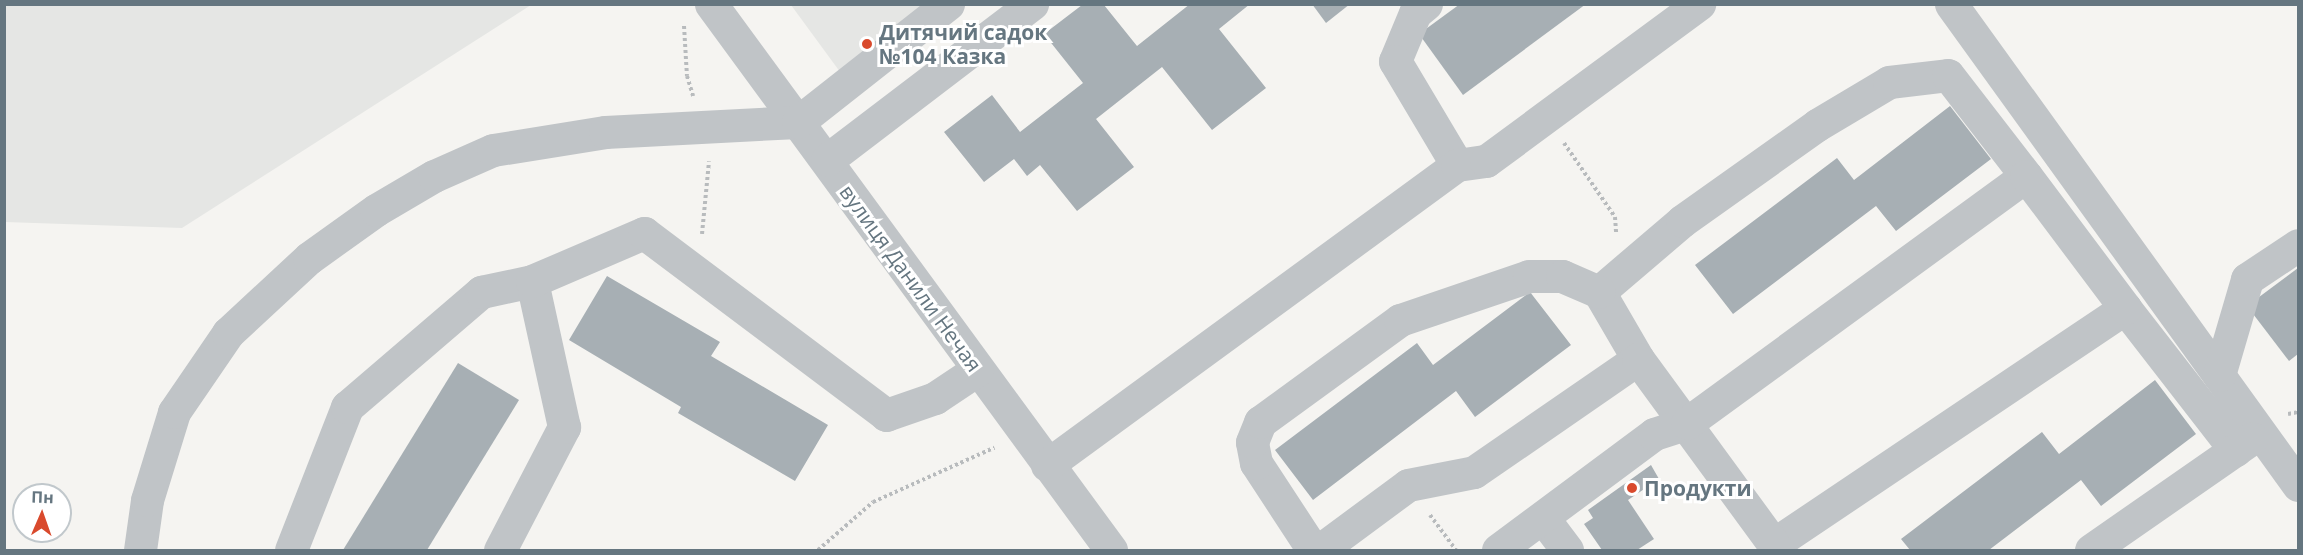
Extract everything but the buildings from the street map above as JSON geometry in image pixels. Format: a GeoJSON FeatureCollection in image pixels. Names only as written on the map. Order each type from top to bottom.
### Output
{"type":"FeatureCollection","features":[{"type":"Feature","properties":{"kind":"street","name":"вулиця Данили Нечая"},"geometry":{"type":"LineString","coordinates":[[711,4],[827,160],[1024,435],[1111,550]]}},
{"type":"Feature","properties":{"kind":"street"},"geometry":{"type":"LineString","coordinates":[[140,550],[147,500],[174,412],[222,342],[309,258],[376,210],[435,176],[493,150],[605,132],[798,122],[948,4]]}},
{"type":"Feature","properties":{"kind":"street"},"geometry":{"type":"LineString","coordinates":[[827,160],[1032,4]]}},
{"type":"Feature","properties":{"kind":"street"},"geometry":{"type":"LineString","coordinates":[[1426,4],[1415,13],[1395,61],[1457,165]]}},
{"type":"Feature","properties":{"kind":"street"},"geometry":{"type":"LineString","coordinates":[[1047,465],[1457,165],[1486,160],[1699,4]]}},
{"type":"Feature","properties":{"kind":"street"},"geometry":{"type":"LineString","coordinates":[[1951,4],[2219,375],[2248,441]]}},
{"type":"Feature","properties":{"kind":"street"},"geometry":{"type":"LineString","coordinates":[[1599,292],[1682,221],[1817,125],[1889,82],[1948,75],[2125,308],[2248,441],[2298,485]]}},
{"type":"Feature","properties":{"kind":"street"},"geometry":{"type":"LineString","coordinates":[[1498,550],[1654,434],[1686,423],[2026,176]]}},
{"type":"Feature","properties":{"kind":"street"},"geometry":{"type":"LineString","coordinates":[[291,550],[347,407],[481,292],[532,282],[644,233],[886,416],[935,398],[977,370]]}},
{"type":"Feature","properties":{"kind":"street"},"geometry":{"type":"LineString","coordinates":[[2219,375],[2247,279],[2298,245]]}},
{"type":"Feature","properties":{"kind":"street"},"geometry":{"type":"LineString","coordinates":[[1312,550],[1256,463],[1252,442],[1260,422],[1400,320],[1528,276],[1562,276],[1599,292],[1638,359],[1776,547],[2125,308]]}},
{"type":"Feature","properties":{"kind":"street"},"geometry":{"type":"LineString","coordinates":[[501,550],[564,427],[532,282]]}},
{"type":"Feature","properties":{"kind":"street"},"geometry":{"type":"LineString","coordinates":[[1320,550],[1408,485],[1474,472],[1638,359]]}},
{"type":"Feature","properties":{"kind":"street"},"geometry":{"type":"LineString","coordinates":[[2091,550],[2248,441]]}},
{"type":"Feature","properties":{"kind":"street"},"geometry":{"type":"LineString","coordinates":[[1543,518],[1567,550]]}},
{"type":"Feature","properties":{"kind":"path"},"geometry":{"type":"LineString","coordinates":[[1545,115],[1615,217]]}},
{"type":"Feature","properties":{"kind":"path"},"geometry":{"type":"LineString","coordinates":[[818,550],[873,502],[1024,435]]}},
{"type":"Feature","properties":{"kind":"path"},"geometry":{"type":"LineString","coordinates":[[1408,485],[1456,550]]}},
{"type":"Feature","properties":{"kind":"shaded area"},"geometry":{"type":"Polygon","coordinates":[[[5,4],[531,5],[182,228],[5,222],[5,4]]]}},
{"type":"Feature","properties":{"kind":"shaded area","name":"Дитячий садок №104 Казка"},"geometry":{"type":"Polygon","coordinates":[[[791,5],[963,5],[854,91],[791,5]]]}},
{"type":"Feature","properties":{"kind":"place","name":"Дитячий садок №104 Казка"},"geometry":{"type":"Point","coordinates":[867,44]}},
{"type":"Feature","properties":{"kind":"place","name":"Продукти"},"geometry":{"type":"Point","coordinates":[1632,488]}}]}
